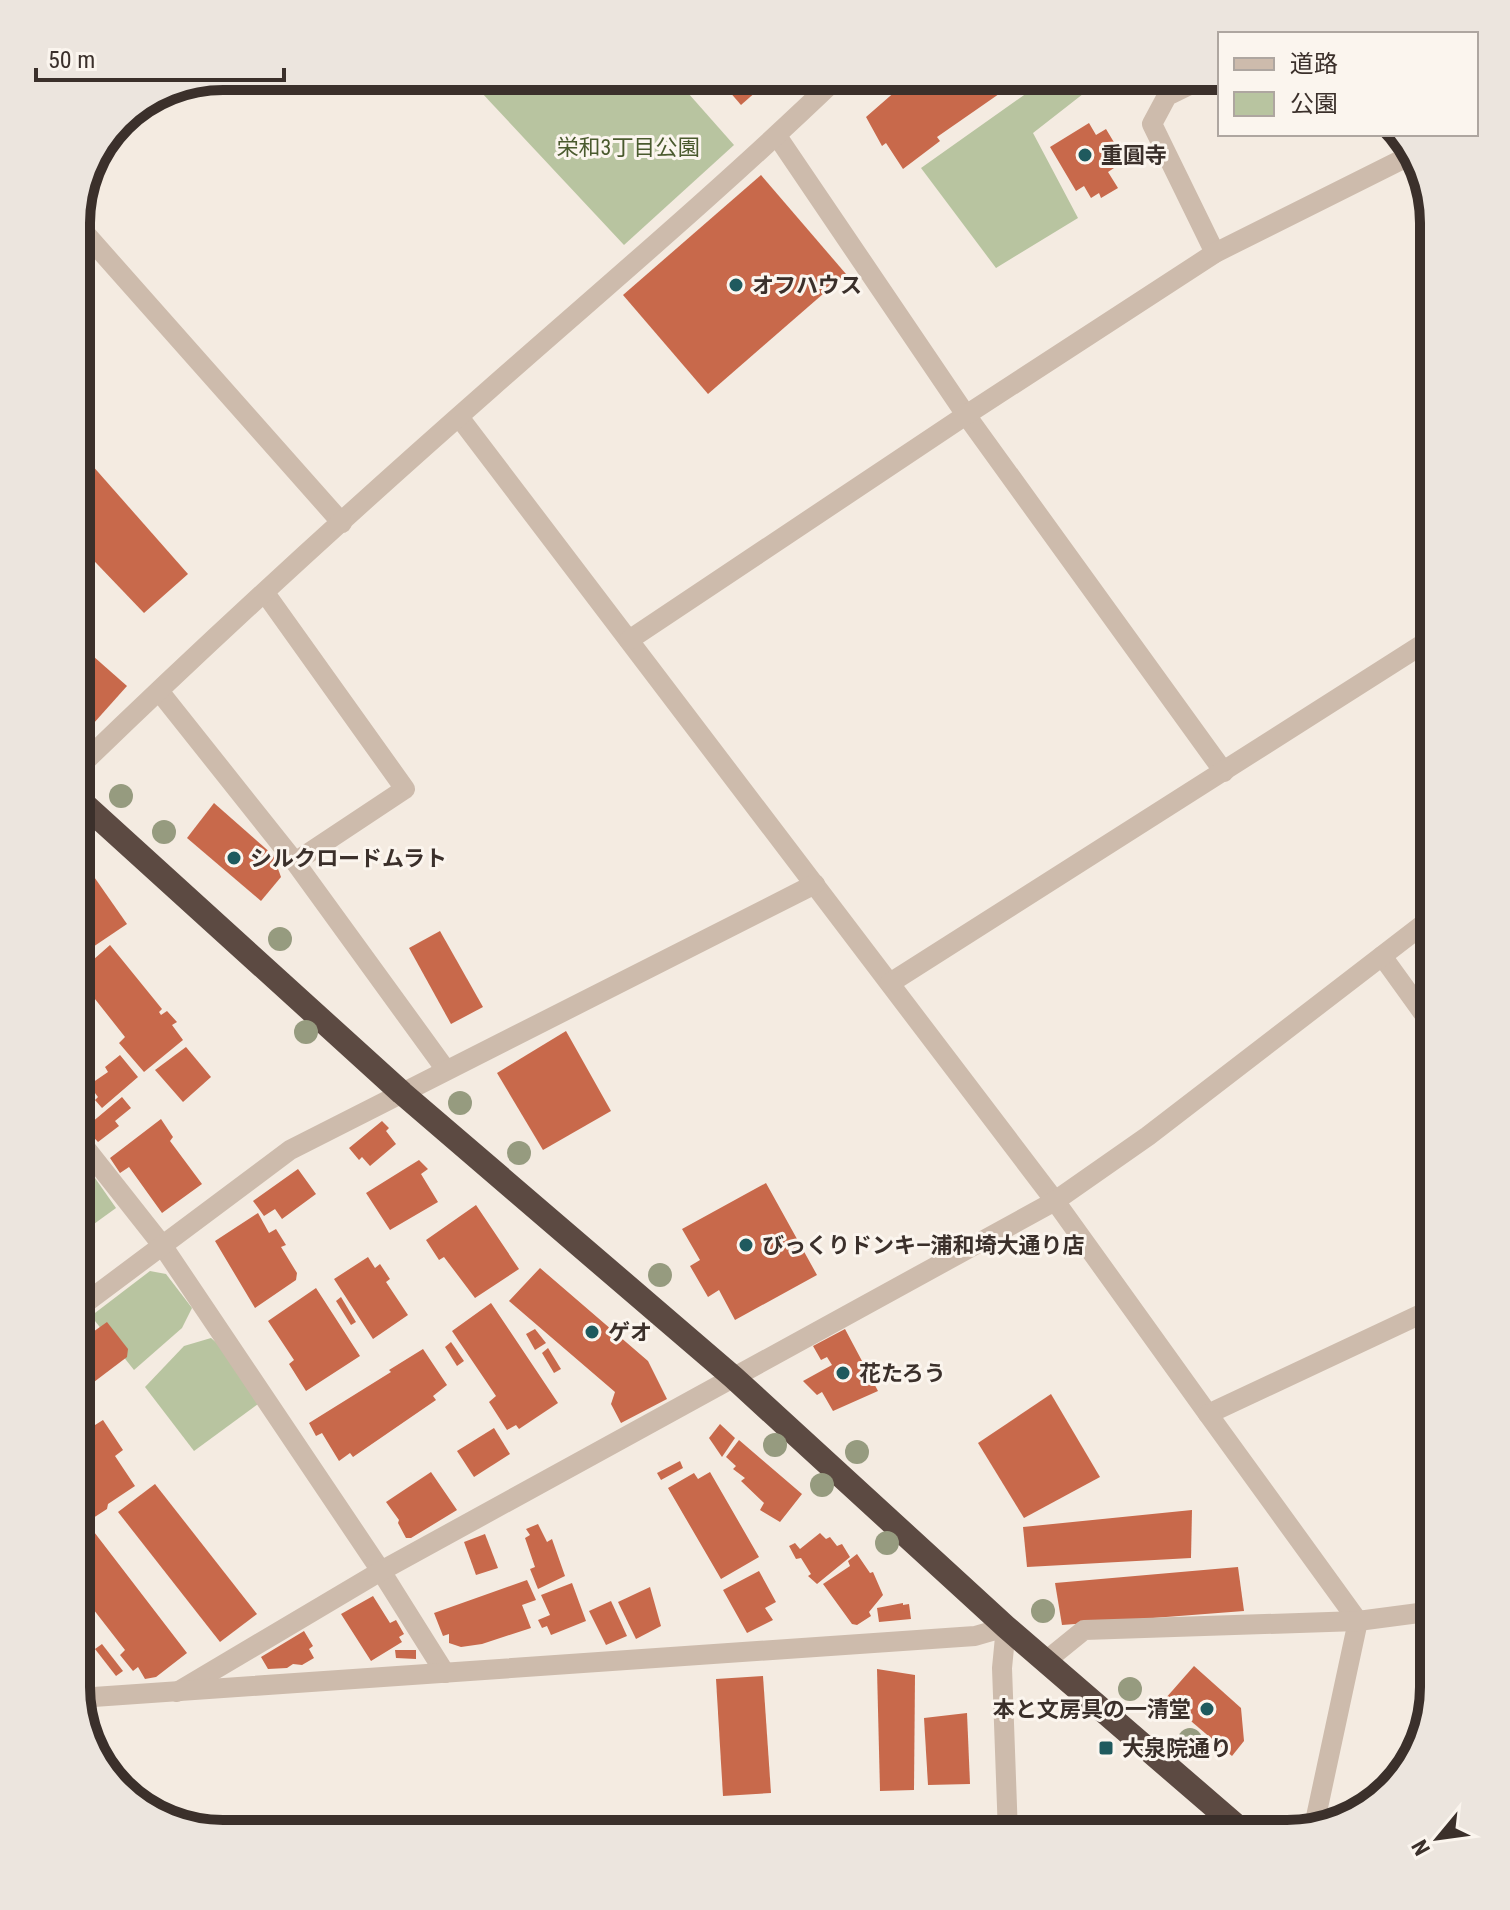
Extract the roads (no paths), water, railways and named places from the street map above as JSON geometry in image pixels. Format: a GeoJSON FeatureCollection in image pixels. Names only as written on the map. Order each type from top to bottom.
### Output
{"type":"FeatureCollection","features":[{"type":"Feature","properties":{"kind":"highway"},"geometry":{"type":"LineString","coordinates":[[90,810],[402,1093],[733,1377],[1006,1627],[1230,1820]]}},
{"type":"Feature","properties":{"kind":"street"},"geometry":{"type":"LineString","coordinates":[[90,757],[342,523],[777,136],[825,90]]}},
{"type":"Feature","properties":{"kind":"street"},"geometry":{"type":"LineString","coordinates":[[1179,90],[1167,96],[1152,124],[1215,253]]}},
{"type":"Feature","properties":{"kind":"street"},"geometry":{"type":"LineString","coordinates":[[777,136],[966,415],[1224,772]]}},
{"type":"Feature","properties":{"kind":"street"},"geometry":{"type":"LineString","coordinates":[[629,640],[1215,253],[1403,159]]}},
{"type":"Feature","properties":{"kind":"street"},"geometry":{"type":"LineString","coordinates":[[90,239],[342,523]]}},
{"type":"Feature","properties":{"kind":"street"},"geometry":{"type":"LineString","coordinates":[[459,417],[1055,1201],[1358,1621],[1316,1816]]}},
{"type":"Feature","properties":{"kind":"street"},"geometry":{"type":"LineString","coordinates":[[265,593],[405,789],[295,862]]}},
{"type":"Feature","properties":{"kind":"street"},"geometry":{"type":"LineString","coordinates":[[890,983],[1420,646]]}},
{"type":"Feature","properties":{"kind":"street"},"geometry":{"type":"LineString","coordinates":[[159,691],[295,862],[446,1070]]}},
{"type":"Feature","properties":{"kind":"street"},"geometry":{"type":"LineString","coordinates":[[90,1299],[290,1150],[815,884]]}},
{"type":"Feature","properties":{"kind":"street"},"geometry":{"type":"LineString","coordinates":[[177,1692],[381,1571],[1055,1201],[1148,1136],[1420,927]]}},
{"type":"Feature","properties":{"kind":"street"},"geometry":{"type":"LineString","coordinates":[[1382,956],[1420,1009]]}},
{"type":"Feature","properties":{"kind":"street"},"geometry":{"type":"LineString","coordinates":[[90,1154],[162,1245],[381,1571],[445,1673]]}},
{"type":"Feature","properties":{"kind":"street"},"geometry":{"type":"LineString","coordinates":[[1208,1414],[1420,1315]]}},
{"type":"Feature","properties":{"kind":"street"},"geometry":{"type":"LineString","coordinates":[[1047,1660],[1084,1630],[1358,1621],[1420,1613]]}},
{"type":"Feature","properties":{"kind":"street"},"geometry":{"type":"LineString","coordinates":[[91,1697],[975,1636],[1006,1627],[1002,1668],[1007,1820]]}},
{"type":"Feature","properties":{"kind":"place","name":"重圓寺"},"geometry":{"type":"Point","coordinates":[1085,155]}},
{"type":"Feature","properties":{"kind":"place","name":"オフハウス"},"geometry":{"type":"Point","coordinates":[736,285]}},
{"type":"Feature","properties":{"kind":"place","name":"シルクロードムラト"},"geometry":{"type":"Point","coordinates":[234,858]}},
{"type":"Feature","properties":{"kind":"place","name":"びっくりドンキ―浦和埼大通り店"},"geometry":{"type":"Point","coordinates":[746,1245]}},
{"type":"Feature","properties":{"kind":"place","name":"ゲオ"},"geometry":{"type":"Point","coordinates":[592,1332]}},
{"type":"Feature","properties":{"kind":"place","name":"花たろう"},"geometry":{"type":"Point","coordinates":[843,1373]}},
{"type":"Feature","properties":{"kind":"place","name":"本と文房具の一清堂"},"geometry":{"type":"Point","coordinates":[1207,1709]}},
{"type":"Feature","properties":{"kind":"place","name":"大泉院通り"},"geometry":{"type":"Point","coordinates":[1106,1748]}},
{"type":"Feature","properties":{"kind":"park label","name":"栄和3丁目公園"},"geometry":{"type":"Point","coordinates":[628,147]}}]}
